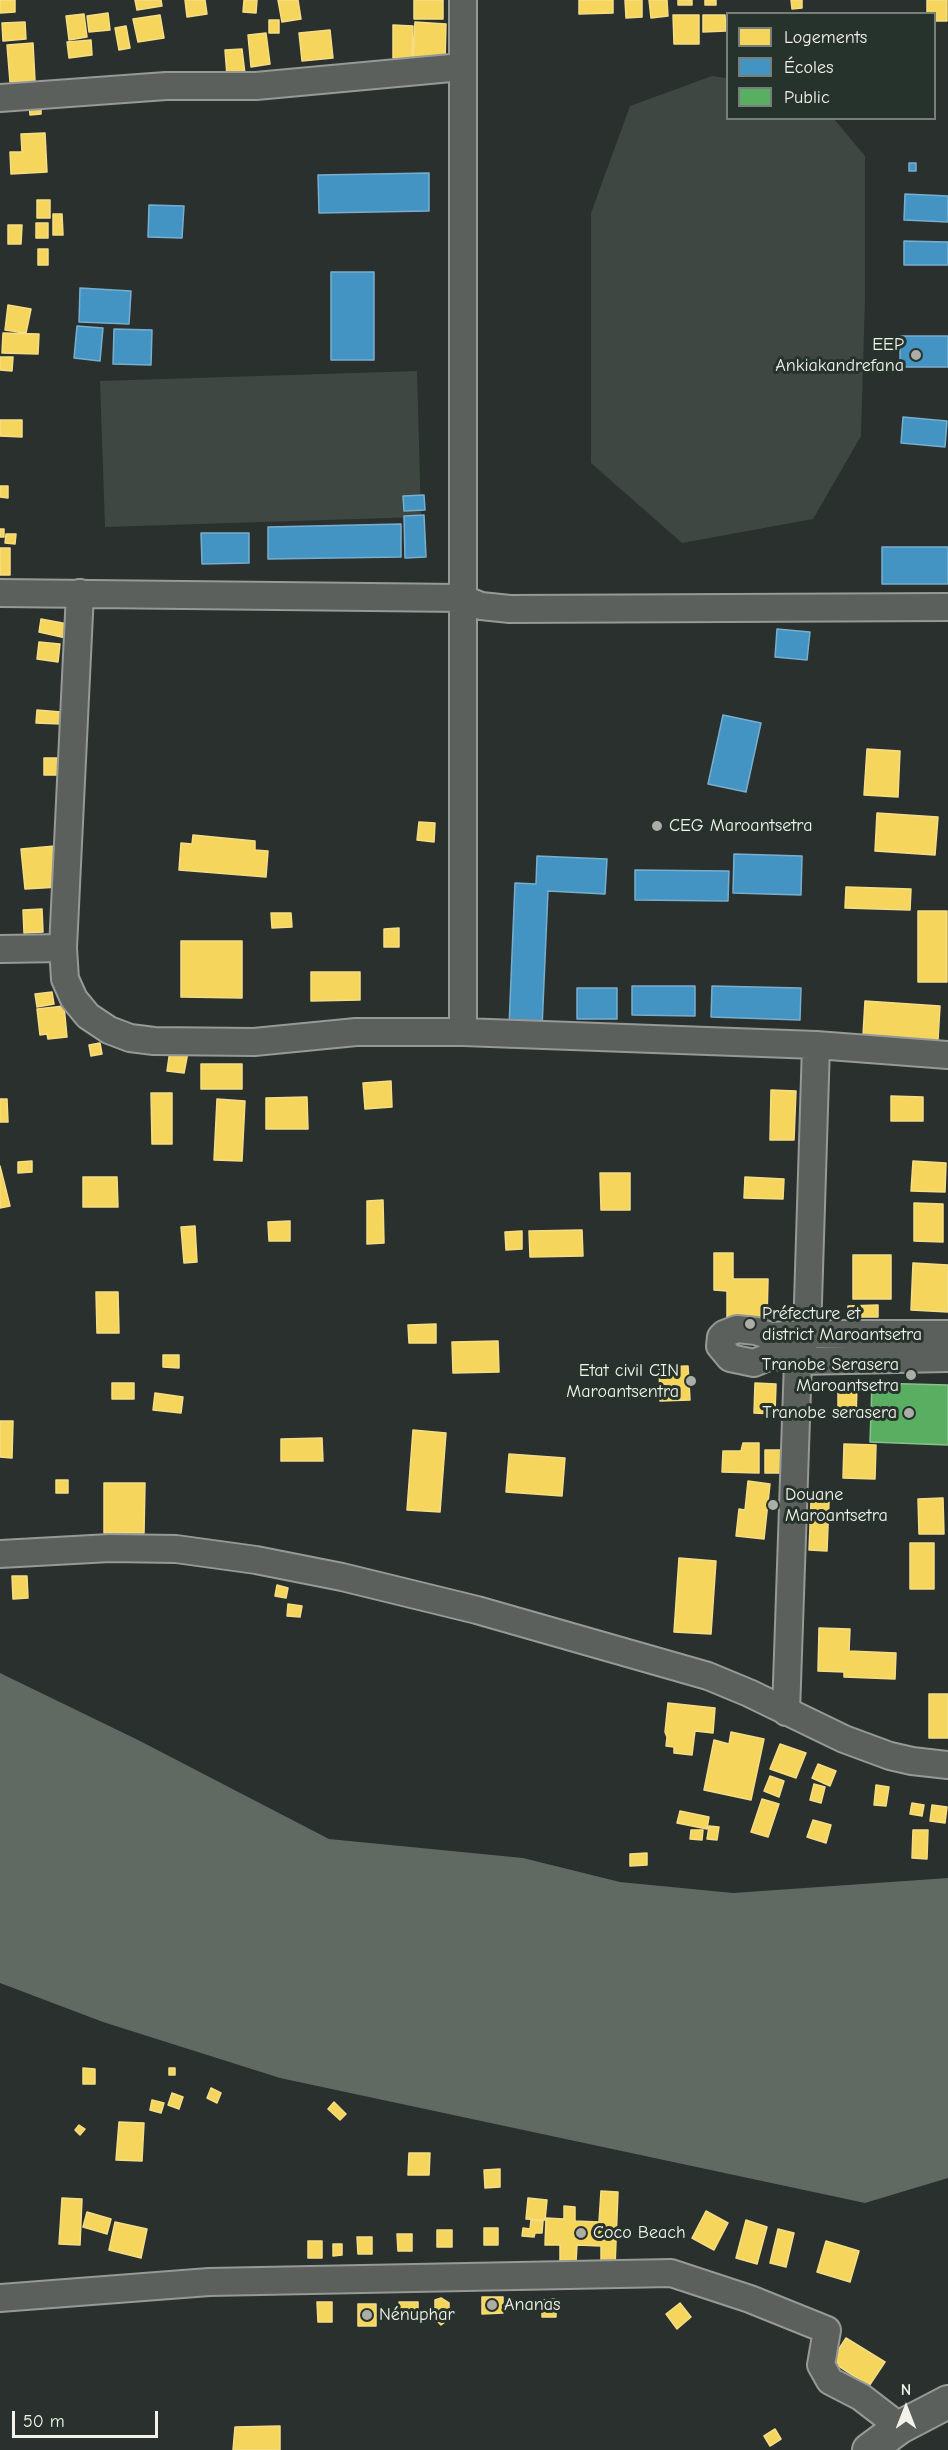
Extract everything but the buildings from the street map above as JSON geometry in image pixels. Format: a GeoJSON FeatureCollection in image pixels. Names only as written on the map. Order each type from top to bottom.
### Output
{"type":"FeatureCollection","features":[{"type":"Feature","properties":{"kind":"main road"},"geometry":{"type":"LineString","coordinates":[[869,2450],[900,2427],[948,2402]]}},
{"type":"Feature","properties":{"kind":"street"},"geometry":{"type":"LineString","coordinates":[[463,0],[461,598],[463,1032]]}},
{"type":"Feature","properties":{"kind":"street"},"geometry":{"type":"LineString","coordinates":[[0,98],[165,86],[256,86],[462,67]]}},
{"type":"Feature","properties":{"kind":"street"},"geometry":{"type":"LineString","coordinates":[[0,593],[461,598],[481,606],[510,609],[948,607]]}},
{"type":"Feature","properties":{"kind":"street"},"geometry":{"type":"LineString","coordinates":[[80,593],[63,948],[65,979],[74,999],[88,1016],[109,1030],[130,1038],[154,1041],[254,1042],[356,1032],[463,1032],[816,1045],[948,1055]]}},
{"type":"Feature","properties":{"kind":"street"},"geometry":{"type":"LineString","coordinates":[[0,949],[63,948]]}},
{"type":"Feature","properties":{"kind":"street"},"geometry":{"type":"LineString","coordinates":[[786,1712],[798,1361],[807,1334],[816,1045]]}},
{"type":"Feature","properties":{"kind":"street"},"geometry":{"type":"LineString","coordinates":[[948,1334],[770,1336],[756,1331],[736,1329],[721,1337],[720,1346],[722,1351],[735,1360],[754,1363],[773,1355],[798,1361],[948,1358]]}},
{"type":"Feature","properties":{"kind":"street"},"geometry":{"type":"LineString","coordinates":[[0,1554],[149,1547],[207,1552],[321,1573],[477,1610],[708,1676],[844,1738],[912,1761],[948,1766]]}},
{"type":"Feature","properties":{"kind":"street"},"geometry":{"type":"LineString","coordinates":[[0,2298],[209,2282],[671,2273],[750,2299],[827,2330],[821,2365],[830,2381],[861,2397],[900,2427]]}},
{"type":"Feature","properties":{"kind":"shaded area"},"geometry":{"type":"Polygon","coordinates":[[[712,76],[726,78],[726,120],[835,120],[865,156],[865,297],[861,436],[813,519],[682,543],[591,463],[591,213],[630,106],[712,76]]]}},
{"type":"Feature","properties":{"kind":"shaded area"},"geometry":{"type":"Polygon","coordinates":[[[417,371],[421,517],[105,527],[100,381],[417,371]]]}},
{"type":"Feature","properties":{"kind":"shaded area"},"geometry":{"type":"Polygon","coordinates":[[[0,1673],[138,1740],[329,1839],[523,1858],[620,1882],[733,1893],[948,1878],[948,2178],[865,2203],[280,2078],[103,2022],[0,1983],[0,1673]]]}},
{"type":"Feature","properties":{"kind":"place","name":"EEP Ankiakandrefana"},"geometry":{"type":"Point","coordinates":[916,355]}},
{"type":"Feature","properties":{"kind":"place","name":"CEG Maroantsetra"},"geometry":{"type":"Point","coordinates":[657,826]}},
{"type":"Feature","properties":{"kind":"place","name":"Préfecture et district Maroantsetra"},"geometry":{"type":"Point","coordinates":[750,1324]}},
{"type":"Feature","properties":{"kind":"place","name":"Tranobe Serasera Maroantsetra"},"geometry":{"type":"Point","coordinates":[911,1375]}},
{"type":"Feature","properties":{"kind":"place","name":"Etat civil CIN Maroantsentra"},"geometry":{"type":"Point","coordinates":[691,1381]}},
{"type":"Feature","properties":{"kind":"place","name":"Tranobe serasera"},"geometry":{"type":"Point","coordinates":[909,1413]}},
{"type":"Feature","properties":{"kind":"place","name":"Douane Maroantsetra"},"geometry":{"type":"Point","coordinates":[773,1505]}},
{"type":"Feature","properties":{"kind":"place","name":"Coco Beach"},"geometry":{"type":"Point","coordinates":[581,2233]}},
{"type":"Feature","properties":{"kind":"place","name":"Ananas"},"geometry":{"type":"Point","coordinates":[492,2305]}},
{"type":"Feature","properties":{"kind":"place","name":"Nénuphar"},"geometry":{"type":"Point","coordinates":[367,2315]}}]}
